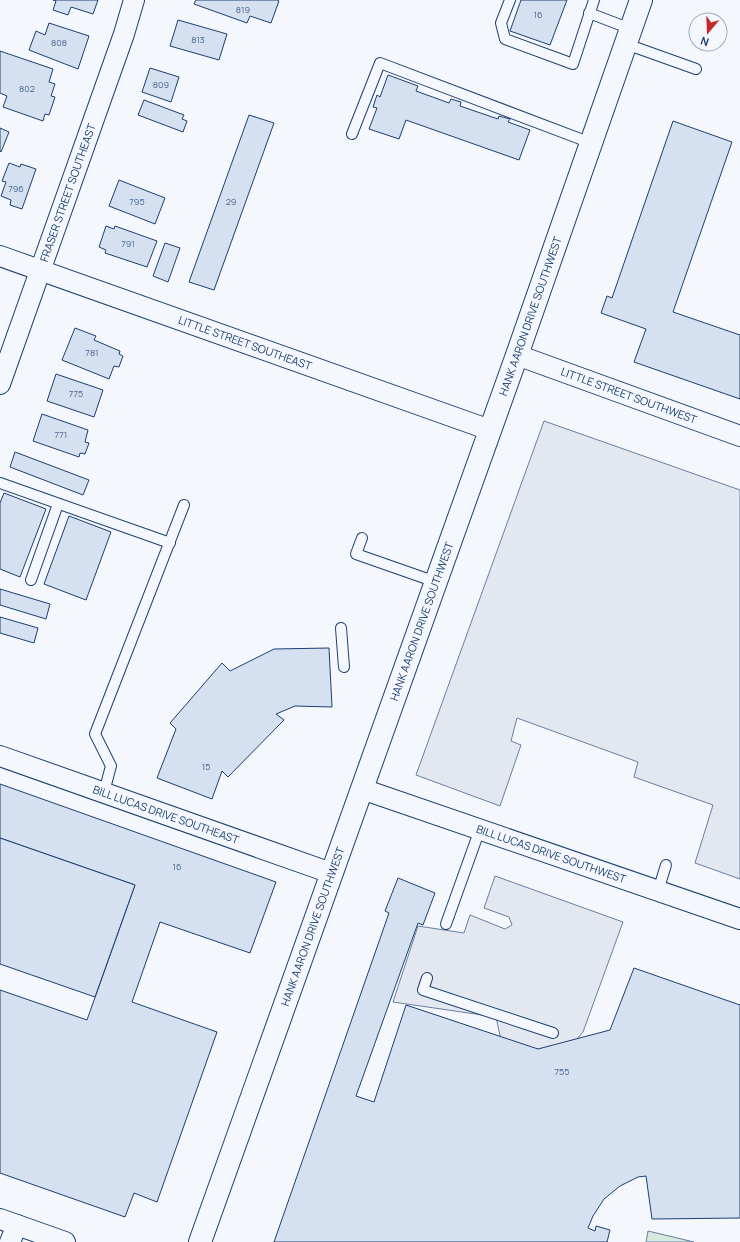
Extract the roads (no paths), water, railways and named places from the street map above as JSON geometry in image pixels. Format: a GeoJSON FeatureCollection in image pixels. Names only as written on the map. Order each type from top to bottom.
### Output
{"type":"FeatureCollection","features":[{"type":"Feature","properties":{"kind":"main road","name":"HANK AARON DRIVE SOUTHWEST"},"geometry":{"type":"LineString","coordinates":[[200,1242],[517,355],[641,0]]}},
{"type":"Feature","properties":{"kind":"street","name":"FRASER STREET SOUTHEAST"},"geometry":{"type":"LineString","coordinates":[[0,384],[122,42],[134,0]]}},
{"type":"Feature","properties":{"kind":"street","name":"LITTLE STREET SOUTHEAST"},"geometry":{"type":"LineString","coordinates":[[0,256],[490,430]]}},
{"type":"Feature","properties":{"kind":"street","name":"LITTLE STREET SOUTHWEST"},"geometry":{"type":"LineString","coordinates":[[517,355],[740,436]]}},
{"type":"Feature","properties":{"kind":"street","name":"BILL LUCAS DRIVE SOUTHEAST"},"geometry":{"type":"LineString","coordinates":[[0,756],[331,873]]}},
{"type":"Feature","properties":{"kind":"street","name":"BILL LUCAS DRIVE SOUTHWEST"},"geometry":{"type":"LineString","coordinates":[[362,789],[740,919]]}},
{"type":"Feature","properties":{"kind":"street"},"geometry":{"type":"LineString","coordinates":[[9,1229],[65,1242]]}},
{"type":"Feature","properties":{"kind":"lane"},"geometry":{"type":"LineString","coordinates":[[510,0],[501,24],[505,39],[573,64],[594,0]]}},
{"type":"Feature","properties":{"kind":"lane"},"geometry":{"type":"LineString","coordinates":[[589,13],[628,36],[696,69]]}},
{"type":"Feature","properties":{"kind":"lane"},"geometry":{"type":"LineString","coordinates":[[352,134],[380,62],[591,143]]}},
{"type":"Feature","properties":{"kind":"lane"},"geometry":{"type":"LineString","coordinates":[[0,483],[170,543]]}},
{"type":"Feature","properties":{"kind":"lane"},"geometry":{"type":"LineString","coordinates":[[32,580],[58,504]]}},
{"type":"Feature","properties":{"kind":"lane"},"geometry":{"type":"LineString","coordinates":[[104,792],[111,766],[95,734],[184,505]]}},
{"type":"Feature","properties":{"kind":"lane"},"geometry":{"type":"LineString","coordinates":[[362,538],[356,554],[436,582]]}},
{"type":"Feature","properties":{"kind":"lane"},"geometry":{"type":"LineString","coordinates":[[341,628],[344,667]]}},
{"type":"Feature","properties":{"kind":"lane"},"geometry":{"type":"LineString","coordinates":[[446,924],[480,829]]}},
{"type":"Feature","properties":{"kind":"lane"},"geometry":{"type":"LineString","coordinates":[[658,891],[666,865]]}},
{"type":"Feature","properties":{"kind":"lane"},"geometry":{"type":"LineString","coordinates":[[427,978],[423,990],[553,1033]]}}]}
